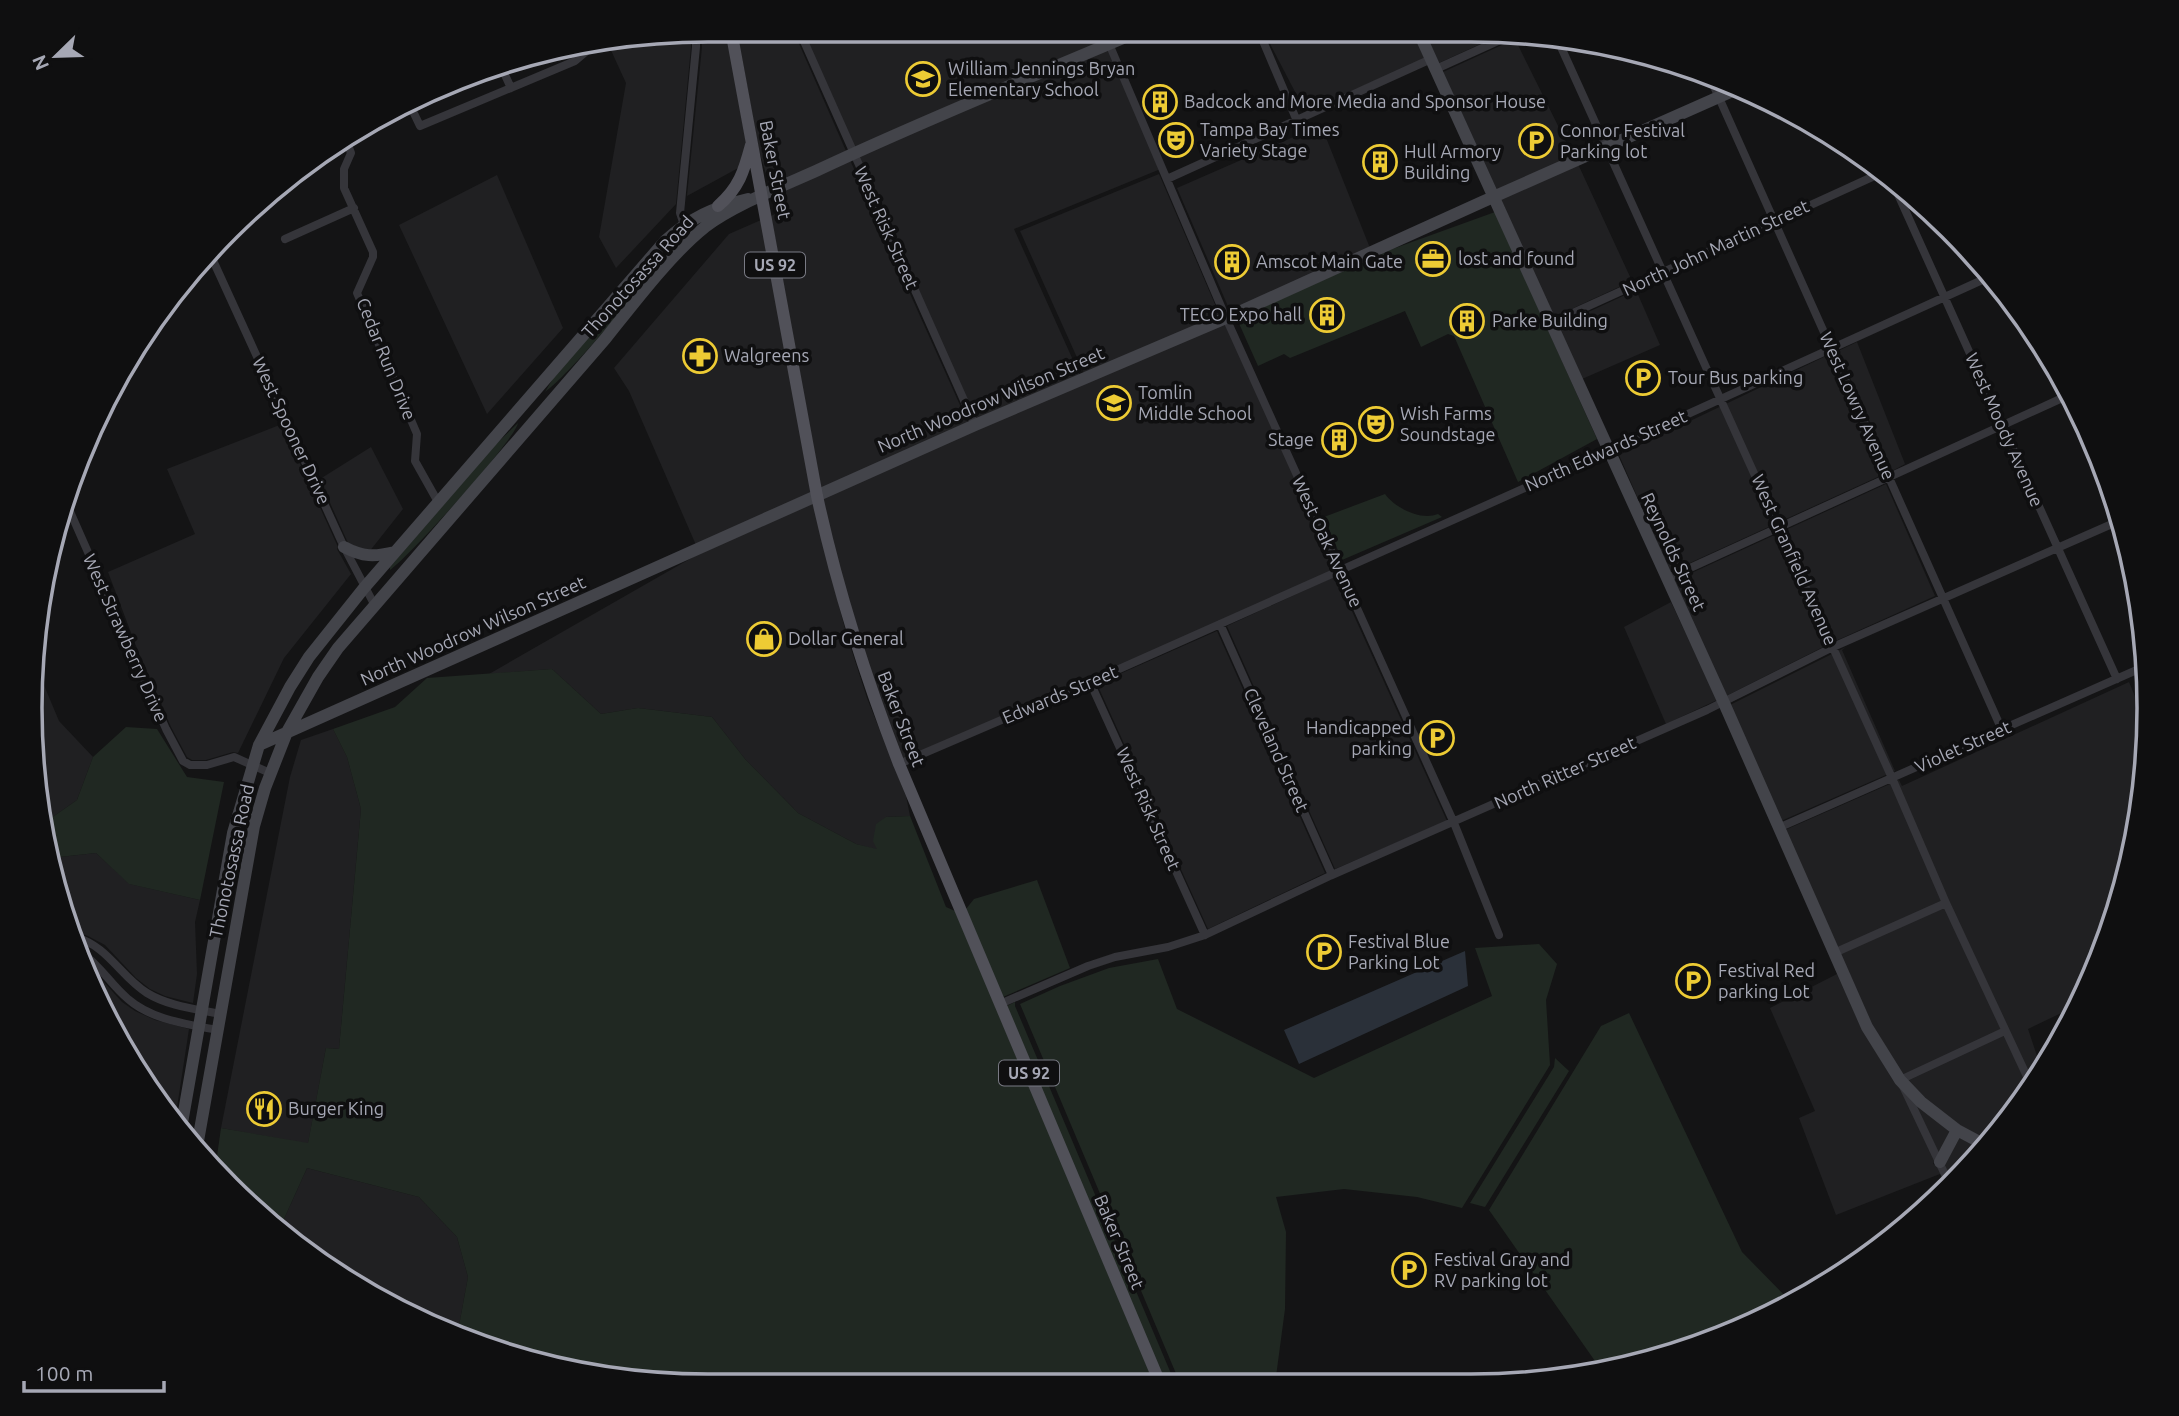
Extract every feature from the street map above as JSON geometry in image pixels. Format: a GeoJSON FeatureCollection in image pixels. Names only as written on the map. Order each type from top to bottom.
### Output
{"type":"FeatureCollection","features":[{"type":"Feature","properties":{"kind":"main road","name":"Baker Street"},"geometry":{"type":"LineString","coordinates":[[733,42],[817,496],[851,631],[872,696],[899,764],[1156,1374]]}},
{"type":"Feature","properties":{"kind":"main road"},"geometry":{"type":"LineString","coordinates":[[762,196],[1097,42]]}},
{"type":"Feature","properties":{"kind":"main road","name":"Reynolds Street"},"geometry":{"type":"LineString","coordinates":[[1423,42],[1724,703],[1867,1027],[1900,1080],[1956,1130],[1977,1141]]}},
{"type":"Feature","properties":{"kind":"main road","name":"North Woodrow Wilson Street"},"geometry":{"type":"LineString","coordinates":[[259,745],[1727,93]]}},
{"type":"Feature","properties":{"kind":"main road"},"geometry":{"type":"LineString","coordinates":[[719,206],[731,195],[743,177],[752,142]]}},
{"type":"Feature","properties":{"kind":"main road","name":"Thonotosassa Road"},"geometry":{"type":"LineString","coordinates":[[183,1117],[233,833],[259,745],[290,687],[309,657],[364,588],[665,242],[684,225],[719,206],[762,196]]}},
{"type":"Feature","properties":{"kind":"main road","name":"Thonotosassa Road"},"geometry":{"type":"LineString","coordinates":[[199,1137],[255,821],[270,773],[287,732],[318,677],[374,604],[672,261],[709,225],[762,196]]}},
{"type":"Feature","properties":{"kind":"main road"},"geometry":{"type":"LineString","coordinates":[[672,261],[684,225],[709,225]]}},
{"type":"Feature","properties":{"kind":"main road"},"geometry":{"type":"LineString","coordinates":[[344,547],[359,555],[368,556],[395,552]]}},
{"type":"Feature","properties":{"kind":"main road"},"geometry":{"type":"LineString","coordinates":[[1940,1162],[1956,1130]]}},
{"type":"Feature","properties":{"kind":"street"},"geometry":{"type":"LineString","coordinates":[[684,225],[680,213],[696,42]]}},
{"type":"Feature","properties":{"kind":"street","name":"West Risk Street"},"geometry":{"type":"LineString","coordinates":[[804,42],[975,425]]}},
{"type":"Feature","properties":{"kind":"street","name":"West Oak Avenue"},"geometry":{"type":"LineString","coordinates":[[1108,42],[1226,318],[1454,823],[1499,935]]}},
{"type":"Feature","properties":{"kind":"street"},"geometry":{"type":"LineString","coordinates":[[1263,42],[1297,121]]}},
{"type":"Feature","properties":{"kind":"street"},"geometry":{"type":"LineString","coordinates":[[1167,178],[1297,121],[1491,42]]}},
{"type":"Feature","properties":{"kind":"street","name":"West Granfield Avenue"},"geometry":{"type":"LineString","coordinates":[[1562,49],[2026,1076]]}},
{"type":"Feature","properties":{"kind":"street"},"geometry":{"type":"LineString","coordinates":[[413,111],[420,126],[575,61],[583,54]]}},
{"type":"Feature","properties":{"kind":"street"},"geometry":{"type":"LineString","coordinates":[[505,74],[511,88]]}},
{"type":"Feature","properties":{"kind":"street","name":"West Lowry Avenue"},"geometry":{"type":"LineString","coordinates":[[1715,89],[2002,730]]}},
{"type":"Feature","properties":{"kind":"street","name":"Cedar Run Drive"},"geometry":{"type":"LineString","coordinates":[[349,147],[351,153],[343,179],[372,248],[373,257],[357,293],[417,434],[415,461],[438,502]]}},
{"type":"Feature","properties":{"kind":"street","name":"North John Martin Street"},"geometry":{"type":"LineString","coordinates":[[1551,323],[1872,177]]}},
{"type":"Feature","properties":{"kind":"street","name":"West Moody Avenue"},"geometry":{"type":"LineString","coordinates":[[1900,199],[2117,679]]}},
{"type":"Feature","properties":{"kind":"street"},"geometry":{"type":"LineString","coordinates":[[285,239],[354,208]]}},
{"type":"Feature","properties":{"kind":"street","name":"West Spooner Drive"},"geometry":{"type":"LineString","coordinates":[[214,262],[344,547],[374,604]]}},
{"type":"Feature","properties":{"kind":"street","name":"North Edwards Street"},"geometry":{"type":"LineString","coordinates":[[1220,624],[1981,280]]}},
{"type":"Feature","properties":{"kind":"street"},"geometry":{"type":"LineString","coordinates":[[1666,579],[2061,399]]}},
{"type":"Feature","properties":{"kind":"street","name":"West Strawberry Drive"},"geometry":{"type":"LineString","coordinates":[[71,515],[166,729],[183,761],[190,765],[206,765],[234,757],[252,766]]}},
{"type":"Feature","properties":{"kind":"street","name":"North Ritter Street"},"geometry":{"type":"LineString","coordinates":[[1000,1004],[1088,966],[1205,935],[1332,875],[1724,703],[1833,647],[2111,524]]}},
{"type":"Feature","properties":{"kind":"street","name":"Edwards Street"},"geometry":{"type":"LineString","coordinates":[[899,764],[1220,624]]}},
{"type":"Feature","properties":{"kind":"street","name":"Cleveland Street"},"geometry":{"type":"LineString","coordinates":[[1220,624],[1332,875]]}},
{"type":"Feature","properties":{"kind":"street","name":"Violet Street"},"geometry":{"type":"LineString","coordinates":[[1778,828],[2136,670]]}},
{"type":"Feature","properties":{"kind":"street","name":"West Risk Street"},"geometry":{"type":"LineString","coordinates":[[1090,682],[1205,935]]}},
{"type":"Feature","properties":{"kind":"street"},"geometry":{"type":"LineString","coordinates":[[252,766],[270,773]]}},
{"type":"Feature","properties":{"kind":"street"},"geometry":{"type":"LineString","coordinates":[[1834,953],[1946,903]]}},
{"type":"Feature","properties":{"kind":"street"},"geometry":{"type":"LineString","coordinates":[[84,941],[111,958],[132,982],[147,993],[162,1001],[220,1014]]}},
{"type":"Feature","properties":{"kind":"street"},"geometry":{"type":"LineString","coordinates":[[101,968],[111,958]]}},
{"type":"Feature","properties":{"kind":"street"},"geometry":{"type":"LineString","coordinates":[[92,961],[138,1007],[157,1016],[217,1030]]}},
{"type":"Feature","properties":{"kind":"street"},"geometry":{"type":"LineString","coordinates":[[1900,1080],[2005,1031]]}},
{"type":"Feature","properties":{"kind":"street","name":"Reynolds Street"},"geometry":{"type":"LineString","coordinates":[[1900,1080],[1945,1175]]}},
{"type":"Feature","properties":{"kind":"shaded area"},"geometry":{"type":"Polygon","coordinates":[[[691,42],[676,204],[616,268],[599,237],[626,83],[611,50],[691,42]]]}},
{"type":"Feature","properties":{"kind":"shaded area"},"geometry":{"type":"Polygon","coordinates":[[[702,42],[728,42],[746,142],[740,167],[687,196],[702,42]]]}},
{"type":"Feature","properties":{"kind":"shaded area"},"geometry":{"type":"Polygon","coordinates":[[[739,42],[798,42],[846,151],[770,187],[759,151],[739,42]]]}},
{"type":"Feature","properties":{"kind":"shaded area","name":"Tomlin Middle School"},"geometry":{"type":"Polygon","coordinates":[[[804,42],[1108,42],[1163,168],[1014,229],[1082,380],[1226,318],[1339,569],[899,764],[817,496],[974,426],[804,42]]]}},
{"type":"Feature","properties":{"kind":"shaded area"},"geometry":{"type":"Polygon","coordinates":[[[1269,42],[1417,42],[1425,59],[1305,111],[1269,42]]]}},
{"type":"Feature","properties":{"kind":"shaded area"},"geometry":{"type":"Polygon","coordinates":[[[1429,42],[1484,42],[1439,63],[1429,42]]]}},
{"type":"Feature","properties":{"kind":"shaded area"},"geometry":{"type":"Polygon","coordinates":[[[1507,43],[1517,43],[1573,156],[1497,190],[1443,72],[1507,43]]]}},
{"type":"Feature","properties":{"kind":"shaded area"},"geometry":{"type":"Polygon","coordinates":[[[1321,125],[1370,248],[1230,311],[1177,188],[1321,125]]]}},
{"type":"Feature","properties":{"kind":"shaded area"},"geometry":{"type":"Polygon","coordinates":[[[850,160],[968,423],[821,488],[771,216],[777,213],[772,197],[850,160]]]}},
{"type":"Feature","properties":{"kind":"shaded area"},"geometry":{"type":"Polygon","coordinates":[[[1578,164],[1632,281],[1554,317],[1501,199],[1578,164]]]}},
{"type":"Feature","properties":{"kind":"shaded area"},"geometry":{"type":"Polygon","coordinates":[[[1159,174],[1220,316],[1084,373],[1020,231],[1159,174]]]}},
{"type":"Feature","properties":{"kind":"shaded area"},"geometry":{"type":"Polygon","coordinates":[[[497,175],[563,328],[487,414],[399,225],[497,175]]]}},
{"type":"Feature","properties":{"kind":"shaded area"},"geometry":{"type":"Polygon","coordinates":[[[1495,212],[1597,439],[1518,482],[1454,336],[1448,334],[1421,347],[1405,311],[1290,358],[1284,354],[1258,366],[1237,319],[1387,251],[1495,212]]]}},
{"type":"Feature","properties":{"kind":"shaded area"},"geometry":{"type":"Polygon","coordinates":[[[761,220],[811,493],[696,545],[629,391],[614,368],[729,234],[761,220]]]}},
{"type":"Feature","properties":{"kind":"shaded area"},"geometry":{"type":"Polygon","coordinates":[[[654,261],[638,288],[606,329],[545,392],[555,375],[654,261]]]}},
{"type":"Feature","properties":{"kind":"shaded area"},"geometry":{"type":"Polygon","coordinates":[[[1636,290],[1660,345],[1582,379],[1558,326],[1636,290]]]}},
{"type":"Feature","properties":{"kind":"shaded area"},"geometry":{"type":"Polygon","coordinates":[[[1857,342],[1905,464],[1892,471],[1838,351],[1857,342]]]}},
{"type":"Feature","properties":{"kind":"shaded area"},"geometry":{"type":"Polygon","coordinates":[[[1828,355],[1882,475],[1670,572],[1619,455],[1828,355]]]}},
{"type":"Feature","properties":{"kind":"shaded area"},"geometry":{"type":"Polygon","coordinates":[[[518,423],[460,498],[390,570],[495,445],[518,423]]]}},
{"type":"Feature","properties":{"kind":"shaded area"},"geometry":{"type":"Polygon","coordinates":[[[282,424],[337,549],[351,574],[284,658],[238,753],[206,760],[192,760],[187,757],[171,727],[141,659],[108,572],[195,534],[167,469],[282,424]]]}},
{"type":"Feature","properties":{"kind":"shaded area"},"geometry":{"type":"Polygon","coordinates":[[[371,447],[403,509],[369,552],[348,543],[310,458],[320,479],[371,447]]]}},
{"type":"Feature","properties":{"kind":"shaded area"},"geometry":{"type":"Polygon","coordinates":[[[1886,484],[1935,596],[1831,643],[1726,696],[1674,581],[1886,484]]]}},
{"type":"Feature","properties":{"kind":"shaded area"},"geometry":{"type":"Polygon","coordinates":[[[1385,494],[1409,512],[1424,516],[1438,514],[1442,517],[1342,560],[1324,517],[1385,494]]]}},
{"type":"Feature","properties":{"kind":"shaded area"},"geometry":{"type":"Polygon","coordinates":[[[813,503],[846,633],[867,698],[906,796],[910,816],[886,817],[878,850],[856,844],[798,813],[745,759],[712,717],[638,708],[601,714],[552,669],[489,674],[695,556],[813,503]]]}},
{"type":"Feature","properties":{"kind":"shaded area"},"geometry":{"type":"Polygon","coordinates":[[[1336,576],[1447,821],[1335,869],[1227,626],[1336,576]]]}},
{"type":"Feature","properties":{"kind":"shaded area"},"geometry":{"type":"Polygon","coordinates":[[[1671,602],[1717,700],[1666,724],[1624,627],[1671,602]]]}},
{"type":"Feature","properties":{"kind":"shaded area"},"geometry":{"type":"Polygon","coordinates":[[[1217,631],[1325,873],[1208,929],[1097,684],[1217,631]]]}},
{"type":"Feature","properties":{"kind":"shaded area"},"geometry":{"type":"Polygon","coordinates":[[[1846,647],[1842,650],[1895,771],[1781,821],[1730,705],[1846,647]]]}},
{"type":"Feature","properties":{"kind":"shaded area"},"geometry":{"type":"Polygon","coordinates":[[[552,669],[601,714],[638,708],[712,717],[745,759],[798,813],[856,844],[877,849],[873,841],[876,824],[886,817],[910,816],[946,907],[955,911],[1150,1374],[708,1374],[664,1373],[578,1361],[494,1339],[459,1325],[468,1277],[457,1237],[419,1197],[307,1168],[283,1220],[237,1179],[217,1157],[221,1128],[308,1143],[326,1048],[339,1049],[361,809],[347,757],[333,729],[395,707],[427,678],[552,669]]]}},
{"type":"Feature","properties":{"kind":"shaded area"},"geometry":{"type":"Polygon","coordinates":[[[43,682],[59,721],[93,757],[77,800],[52,818],[43,752],[43,682]]]}},
{"type":"Feature","properties":{"kind":"shaded area"},"geometry":{"type":"Polygon","coordinates":[[[2129,682],[2137,701],[2136,752],[2131,795],[2124,838],[2102,922],[2063,1012],[2028,1029],[2038,1058],[1980,1137],[1963,1128],[1926,1099],[1904,1077],[1872,1024],[1785,830],[1899,780],[1902,786],[2129,682]]]}},
{"type":"Feature","properties":{"kind":"shaded area"},"geometry":{"type":"Polygon","coordinates":[[[126,727],[157,729],[187,777],[224,782],[200,900],[129,884],[96,853],[60,857],[52,818],[77,800],[93,757],[126,727]]]}},
{"type":"Feature","properties":{"kind":"shaded area"},"geometry":{"type":"Polygon","coordinates":[[[333,729],[347,757],[361,809],[339,1049],[326,1048],[308,1144],[221,1128],[290,777],[301,740],[333,729]]]}},
{"type":"Feature","properties":{"kind":"shaded area"},"geometry":{"type":"Polygon","coordinates":[[[96,853],[130,884],[200,900],[195,922],[197,974],[193,1003],[150,989],[105,945],[82,934],[60,857],[96,853]]]}},
{"type":"Feature","properties":{"kind":"shaded area"},"geometry":{"type":"Polygon","coordinates":[[[1037,880],[1070,968],[1003,997],[966,909],[974,899],[1037,880]]]}},
{"type":"Feature","properties":{"kind":"shaded area"},"geometry":{"type":"Polygon","coordinates":[[[1539,944],[1557,964],[1546,1000],[1550,1065],[1462,1208],[1417,1197],[1344,1189],[1276,1197],[1286,1232],[1285,1309],[1276,1374],[1176,1374],[1020,1004],[1109,968],[1158,959],[1177,1009],[1314,1078],[1492,996],[1475,948],[1539,944]]]}},
{"type":"Feature","properties":{"kind":"shaded area"},"geometry":{"type":"Polygon","coordinates":[[[1465,951],[1468,986],[1299,1064],[1284,1030],[1465,951]]]}},
{"type":"Feature","properties":{"kind":"shaded area"},"geometry":{"type":"Polygon","coordinates":[[[1837,974],[1862,1029],[1893,1080],[1918,1106],[1950,1132],[1933,1164],[1942,1168],[1958,1137],[1973,1145],[1950,1170],[1836,1215],[1799,1118],[1815,1111],[1770,1008],[1837,974]]]}},
{"type":"Feature","properties":{"kind":"shaded area"},"geometry":{"type":"Polygon","coordinates":[[[99,977],[122,1002],[135,1011],[155,1020],[189,1029],[177,1109],[131,1041],[99,977]]]}},
{"type":"Feature","properties":{"kind":"shaded area"},"geometry":{"type":"Polygon","coordinates":[[[1015,1002],[1171,1374],[1161,1374],[1007,1006],[1015,1002]]]}},
{"type":"Feature","properties":{"kind":"shaded area"},"geometry":{"type":"Polygon","coordinates":[[[1629,1013],[1742,1252],[1784,1295],[1685,1339],[1596,1362],[1489,1210],[1601,1026],[1629,1013]]]}},
{"type":"Feature","properties":{"kind":"shaded area"},"geometry":{"type":"Polygon","coordinates":[[[1555,1058],[1569,1071],[1485,1207],[1470,1203],[1554,1067],[1555,1058]]]}},
{"type":"Feature","properties":{"kind":"shaded area"},"geometry":{"type":"Polygon","coordinates":[[[307,1168],[419,1197],[457,1237],[468,1277],[459,1325],[375,1285],[338,1262],[283,1220],[307,1168]]]}},
{"type":"Feature","properties":{"kind":"place","name":"William Jennings Bryan Elementary School"},"geometry":{"type":"Point","coordinates":[923,79]}},
{"type":"Feature","properties":{"kind":"place","name":"Badcock and More Media and Sponsor House"},"geometry":{"type":"Point","coordinates":[1160,102]}},
{"type":"Feature","properties":{"kind":"place","name":"Tampa Bay Times Variety Stage"},"geometry":{"type":"Point","coordinates":[1176,140]}},
{"type":"Feature","properties":{"kind":"place","name":"Connor Festival Parking lot"},"geometry":{"type":"Point","coordinates":[1536,141]}},
{"type":"Feature","properties":{"kind":"place","name":"Hull Armory Building"},"geometry":{"type":"Point","coordinates":[1380,162]}},
{"type":"Feature","properties":{"kind":"place","name":"lost and found"},"geometry":{"type":"Point","coordinates":[1433,259]}},
{"type":"Feature","properties":{"kind":"place","name":"Amscot Main Gate"},"geometry":{"type":"Point","coordinates":[1232,262]}},
{"type":"Feature","properties":{"kind":"place","name":"TECO Expo hall"},"geometry":{"type":"Point","coordinates":[1327,315]}},
{"type":"Feature","properties":{"kind":"place","name":"Parke Building"},"geometry":{"type":"Point","coordinates":[1467,321]}},
{"type":"Feature","properties":{"kind":"place","name":"Walgreens"},"geometry":{"type":"Point","coordinates":[700,356]}},
{"type":"Feature","properties":{"kind":"place","name":"Tour Bus parking"},"geometry":{"type":"Point","coordinates":[1643,378]}},
{"type":"Feature","properties":{"kind":"place","name":"Tomlin Middle School"},"geometry":{"type":"Point","coordinates":[1114,403]}},
{"type":"Feature","properties":{"kind":"place","name":"Wish Farms Soundstage"},"geometry":{"type":"Point","coordinates":[1376,424]}},
{"type":"Feature","properties":{"kind":"place","name":"Stage"},"geometry":{"type":"Point","coordinates":[1339,440]}},
{"type":"Feature","properties":{"kind":"place","name":"Dollar General"},"geometry":{"type":"Point","coordinates":[764,639]}},
{"type":"Feature","properties":{"kind":"place","name":"Handicapped parking"},"geometry":{"type":"Point","coordinates":[1437,738]}},
{"type":"Feature","properties":{"kind":"place","name":"Festival Blue Parking Lot"},"geometry":{"type":"Point","coordinates":[1324,952]}},
{"type":"Feature","properties":{"kind":"place","name":"Festival Red parking Lot"},"geometry":{"type":"Point","coordinates":[1693,981]}},
{"type":"Feature","properties":{"kind":"place","name":"Burger King"},"geometry":{"type":"Point","coordinates":[264,1109]}},
{"type":"Feature","properties":{"kind":"place","name":"Festival Gray and RV parking lot"},"geometry":{"type":"Point","coordinates":[1409,1270]}}]}
